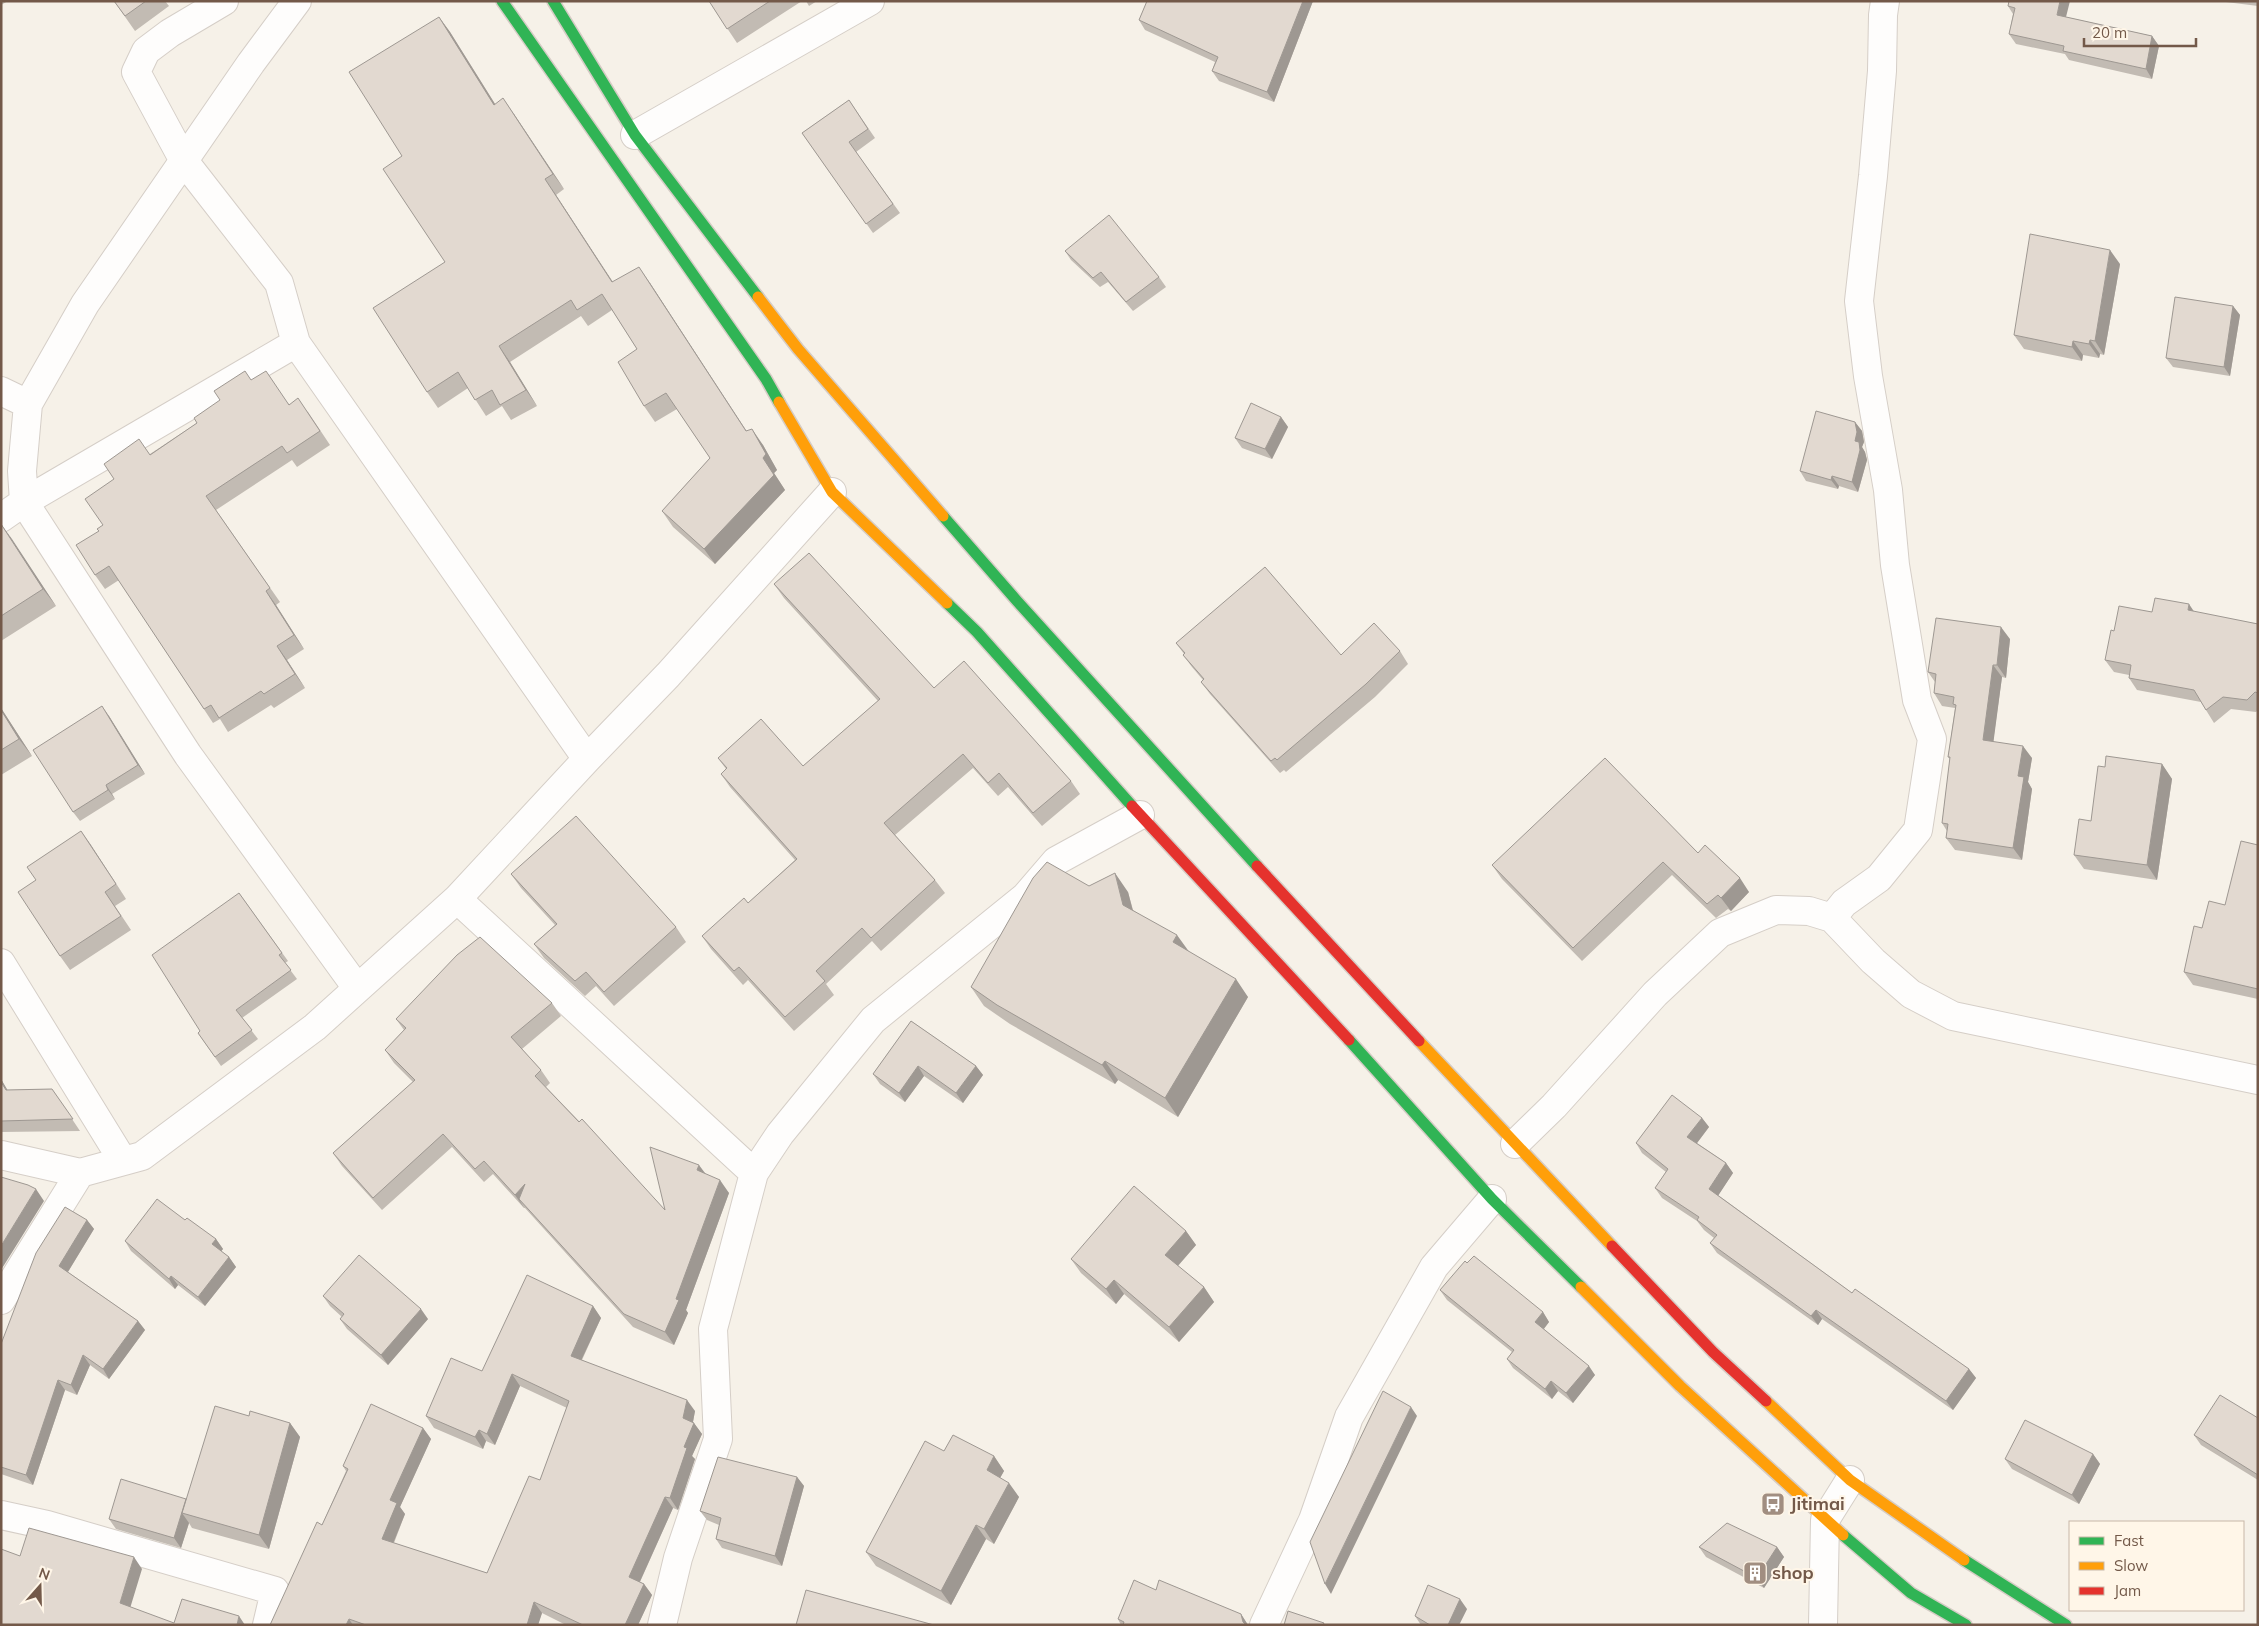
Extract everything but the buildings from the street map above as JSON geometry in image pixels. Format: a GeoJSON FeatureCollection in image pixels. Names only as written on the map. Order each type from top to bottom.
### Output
{"type":"FeatureCollection","features":[{"type":"Feature","properties":{"kind":"main road"},"geometry":{"type":"LineString","coordinates":[[502,1],[766,379],[832,492],[977,632],[1140,815],[1308,995],[1492,1199],[1680,1386],[1825,1520],[1911,1593],[1966,1625]]}},
{"type":"Feature","properties":{"kind":"main road"},"geometry":{"type":"LineString","coordinates":[[552,1],[635,136],[798,349],[1017,601],[1327,944],[1514,1144],[1713,1352],[1850,1480],[1943,1546],[2066,1625]]}},
{"type":"Feature","properties":{"kind":"street"},"geometry":{"type":"LineString","coordinates":[[224,1],[146,51],[136,72],[184,161],[279,283],[296,343],[587,759]]}},
{"type":"Feature","properties":{"kind":"street"},"geometry":{"type":"LineString","coordinates":[[297,1],[251,63],[85,304],[28,404],[22,471],[24,502],[188,755],[357,988]]}},
{"type":"Feature","properties":{"kind":"street"},"geometry":{"type":"LineString","coordinates":[[635,136],[870,1]]}},
{"type":"Feature","properties":{"kind":"street"},"geometry":{"type":"LineString","coordinates":[[1832,918],[1844,903],[1879,878],[1918,830],[1932,739],[1917,700],[1912,671],[1895,565],[1888,490],[1868,376],[1859,301],[1874,167],[1882,71],[1885,1]]}},
{"type":"Feature","properties":{"kind":"street"},"geometry":{"type":"LineString","coordinates":[[1,518],[24,502],[296,343]]}},
{"type":"Feature","properties":{"kind":"street"},"geometry":{"type":"LineString","coordinates":[[1,391],[28,404]]}},
{"type":"Feature","properties":{"kind":"street"},"geometry":{"type":"LineString","coordinates":[[1,1155],[80,1173],[142,1156],[315,1027],[458,899],[587,759],[668,675],[832,492]]}},
{"type":"Feature","properties":{"kind":"street"},"geometry":{"type":"LineString","coordinates":[[662,1625],[678,1558],[718,1439],[713,1329],[754,1173],[780,1134],[873,1020],[1026,897],[1056,860],[1140,815]]}},
{"type":"Feature","properties":{"kind":"street"},"geometry":{"type":"LineString","coordinates":[[458,899],[754,1173]]}},
{"type":"Feature","properties":{"kind":"street"},"geometry":{"type":"LineString","coordinates":[[1514,1144],[1554,1106],[1655,994],[1720,933],[1776,910],[1810,911],[1832,918],[1873,961],[1911,994],[1953,1016],[2258,1080]]}},
{"type":"Feature","properties":{"kind":"street"},"geometry":{"type":"LineString","coordinates":[[1,963],[122,1161]]}},
{"type":"Feature","properties":{"kind":"street"},"geometry":{"type":"LineString","coordinates":[[1,1300],[80,1173]]}},
{"type":"Feature","properties":{"kind":"street"},"geometry":{"type":"LineString","coordinates":[[1264,1625],[1313,1520],[1349,1417],[1434,1267],[1492,1199]]}},
{"type":"Feature","properties":{"kind":"street"},"geometry":{"type":"LineString","coordinates":[[1823,1625],[1825,1520],[1850,1480]]}},
{"type":"Feature","properties":{"kind":"street"},"geometry":{"type":"LineString","coordinates":[[1,1515],[47,1525],[275,1591],[267,1625]]}},
{"type":"Feature","properties":{"kind":"traffic: fast"},"geometry":{"type":"LineString","coordinates":[[502,1],[766,379],[779,402]]}},
{"type":"Feature","properties":{"kind":"traffic: fast"},"geometry":{"type":"LineString","coordinates":[[553,1],[635,135],[758,297]]}},
{"type":"Feature","properties":{"kind":"traffic: fast"},"geometry":{"type":"LineString","coordinates":[[943,516],[1017,601],[1257,866]]}},
{"type":"Feature","properties":{"kind":"traffic: fast"},"geometry":{"type":"LineString","coordinates":[[947,603],[977,632],[1132,806]]}},
{"type":"Feature","properties":{"kind":"traffic: fast"},"geometry":{"type":"LineString","coordinates":[[1349,1040],[1492,1199],[1581,1287]]}},
{"type":"Feature","properties":{"kind":"traffic: fast"},"geometry":{"type":"LineString","coordinates":[[1843,1535],[1911,1593],[1966,1625]]}},
{"type":"Feature","properties":{"kind":"traffic: fast"},"geometry":{"type":"LineString","coordinates":[[1964,1560],[2066,1625]]}},
{"type":"Feature","properties":{"kind":"traffic: slow"},"geometry":{"type":"LineString","coordinates":[[758,297],[798,349],[943,516]]}},
{"type":"Feature","properties":{"kind":"traffic: slow"},"geometry":{"type":"LineString","coordinates":[[779,402],[832,492],[947,603]]}},
{"type":"Feature","properties":{"kind":"traffic: slow"},"geometry":{"type":"LineString","coordinates":[[1419,1041],[1612,1246]]}},
{"type":"Feature","properties":{"kind":"traffic: slow"},"geometry":{"type":"LineString","coordinates":[[1581,1287],[1680,1386],[1843,1535]]}},
{"type":"Feature","properties":{"kind":"traffic: slow"},"geometry":{"type":"LineString","coordinates":[[1766,1401],[1850,1480],[1964,1560]]}},
{"type":"Feature","properties":{"kind":"traffic: jam"},"geometry":{"type":"LineString","coordinates":[[1132,806],[1349,1040]]}},
{"type":"Feature","properties":{"kind":"traffic: jam"},"geometry":{"type":"LineString","coordinates":[[1257,866],[1419,1041]]}},
{"type":"Feature","properties":{"kind":"traffic: jam"},"geometry":{"type":"LineString","coordinates":[[1612,1246],[1713,1352],[1766,1401]]}},
{"type":"Feature","properties":{"kind":"place","name":"Jitimai"},"geometry":{"type":"Point","coordinates":[1773,1504]}},
{"type":"Feature","properties":{"kind":"place","name":"shop"},"geometry":{"type":"Point","coordinates":[1755,1573]}}]}
